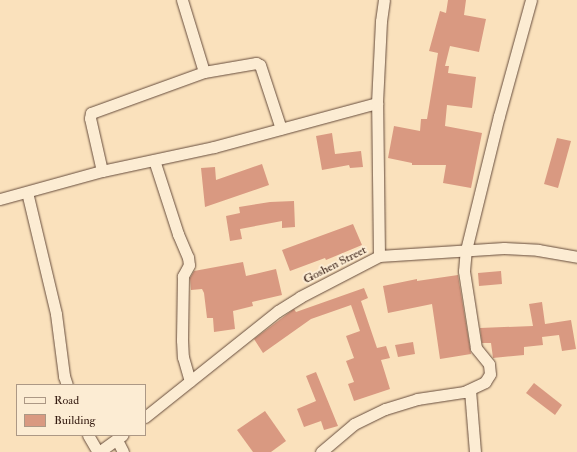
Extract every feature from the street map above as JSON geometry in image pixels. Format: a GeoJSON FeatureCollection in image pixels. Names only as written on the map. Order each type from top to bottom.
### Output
{"type":"FeatureCollection","features":[{"type":"Feature","properties":{"kind":"street"},"geometry":{"type":"LineString","coordinates":[[182,0],[204,72]]}},
{"type":"Feature","properties":{"kind":"street"},"geometry":{"type":"LineString","coordinates":[[379,256],[377,103],[381,21],[384,0]]}},
{"type":"Feature","properties":{"kind":"street"},"geometry":{"type":"LineString","coordinates":[[325,451],[339,434],[354,424],[385,409],[418,399],[470,390],[485,382],[490,374],[489,364],[476,348],[464,271],[466,250],[499,116],[531,0]]}},
{"type":"Feature","properties":{"kind":"street"},"geometry":{"type":"LineString","coordinates":[[102,171],[90,118],[91,113],[204,72],[256,63],[260,65],[281,128]]}},
{"type":"Feature","properties":{"kind":"street"},"geometry":{"type":"LineString","coordinates":[[0,199],[102,171],[214,147],[377,103]]}},
{"type":"Feature","properties":{"kind":"street"},"geometry":{"type":"LineString","coordinates":[[154,160],[178,234],[188,257],[189,265],[183,276],[182,340],[183,357],[190,381]]}},
{"type":"Feature","properties":{"kind":"street"},"geometry":{"type":"LineString","coordinates":[[27,192],[56,314],[64,376],[67,384]]}},
{"type":"Feature","properties":{"kind":"street","name":"Goshen Street"},"geometry":{"type":"LineString","coordinates":[[146,416],[278,312],[300,297],[379,256],[504,248],[538,250],[577,257]]}},
{"type":"Feature","properties":{"kind":"street"},"geometry":{"type":"LineString","coordinates":[[470,390],[474,452]]}},
{"type":"Feature","properties":{"kind":"street"},"geometry":{"type":"LineString","coordinates":[[89,436],[99,452],[120,437],[123,452]]}},
{"type":"Feature","properties":{"kind":"building"},"geometry":{"type":"Polygon","coordinates":[[[448,0],[466,0],[464,15],[486,19],[479,52],[450,46],[445,66],[449,66],[448,73],[476,77],[472,108],[447,105],[445,126],[482,133],[471,188],[443,183],[446,165],[412,165],[412,163],[388,158],[394,126],[420,131],[421,119],[427,119],[438,53],[429,51],[440,11],[446,13],[448,0]]]}},
{"type":"Feature","properties":{"kind":"building"},"geometry":{"type":"Polygon","coordinates":[[[332,133],[335,154],[361,151],[363,167],[350,168],[349,165],[322,170],[316,136],[332,133]]]}},
{"type":"Feature","properties":{"kind":"building"},"geometry":{"type":"Polygon","coordinates":[[[557,138],[571,141],[558,188],[544,184],[557,138]]]}},
{"type":"Feature","properties":{"kind":"building"},"geometry":{"type":"Polygon","coordinates":[[[262,164],[269,185],[205,207],[201,168],[215,167],[216,180],[262,164]]]}},
{"type":"Feature","properties":{"kind":"building"},"geometry":{"type":"Polygon","coordinates":[[[294,201],[295,227],[282,228],[282,221],[240,229],[242,239],[230,241],[226,216],[240,213],[239,207],[270,202],[294,201]]]}},
{"type":"Feature","properties":{"kind":"building"},"geometry":{"type":"Polygon","coordinates":[[[353,224],[362,245],[326,260],[325,258],[290,271],[282,250],[353,224]]]}},
{"type":"Feature","properties":{"kind":"building"},"geometry":{"type":"Polygon","coordinates":[[[243,262],[246,276],[276,269],[282,295],[252,302],[253,306],[233,311],[235,329],[214,332],[213,318],[207,318],[204,293],[202,289],[191,290],[190,278],[194,271],[243,262]]]}},
{"type":"Feature","properties":{"kind":"building"},"geometry":{"type":"Polygon","coordinates":[[[501,271],[502,284],[479,286],[478,273],[501,271]]]}},
{"type":"Feature","properties":{"kind":"building"},"geometry":{"type":"Polygon","coordinates":[[[458,275],[471,354],[440,359],[432,304],[388,313],[383,286],[417,279],[417,281],[458,275]]]}},
{"type":"Feature","properties":{"kind":"building"},"geometry":{"type":"Polygon","coordinates":[[[364,288],[368,298],[361,301],[377,348],[386,346],[390,358],[381,360],[390,389],[354,401],[348,384],[354,382],[346,361],[354,358],[346,336],[360,331],[351,305],[311,319],[263,353],[254,339],[294,309],[296,312],[364,288]]]}},
{"type":"Feature","properties":{"kind":"building"},"geometry":{"type":"Polygon","coordinates":[[[542,302],[545,324],[571,320],[576,349],[562,351],[559,335],[542,337],[543,345],[524,347],[524,355],[493,358],[491,343],[482,343],[480,328],[533,326],[529,304],[542,302]]]}},
{"type":"Feature","properties":{"kind":"building"},"geometry":{"type":"Polygon","coordinates":[[[413,342],[415,354],[398,357],[395,345],[413,342]]]}},
{"type":"Feature","properties":{"kind":"building"},"geometry":{"type":"Polygon","coordinates":[[[316,372],[338,426],[324,430],[321,421],[304,427],[297,409],[316,401],[306,376],[316,372]]]}},
{"type":"Feature","properties":{"kind":"building"},"geometry":{"type":"Polygon","coordinates":[[[534,383],[562,405],[555,415],[526,393],[534,383]]]}},
{"type":"Feature","properties":{"kind":"building"},"geometry":{"type":"Polygon","coordinates":[[[265,411],[286,441],[271,452],[253,452],[237,430],[265,411]]]}}]}
